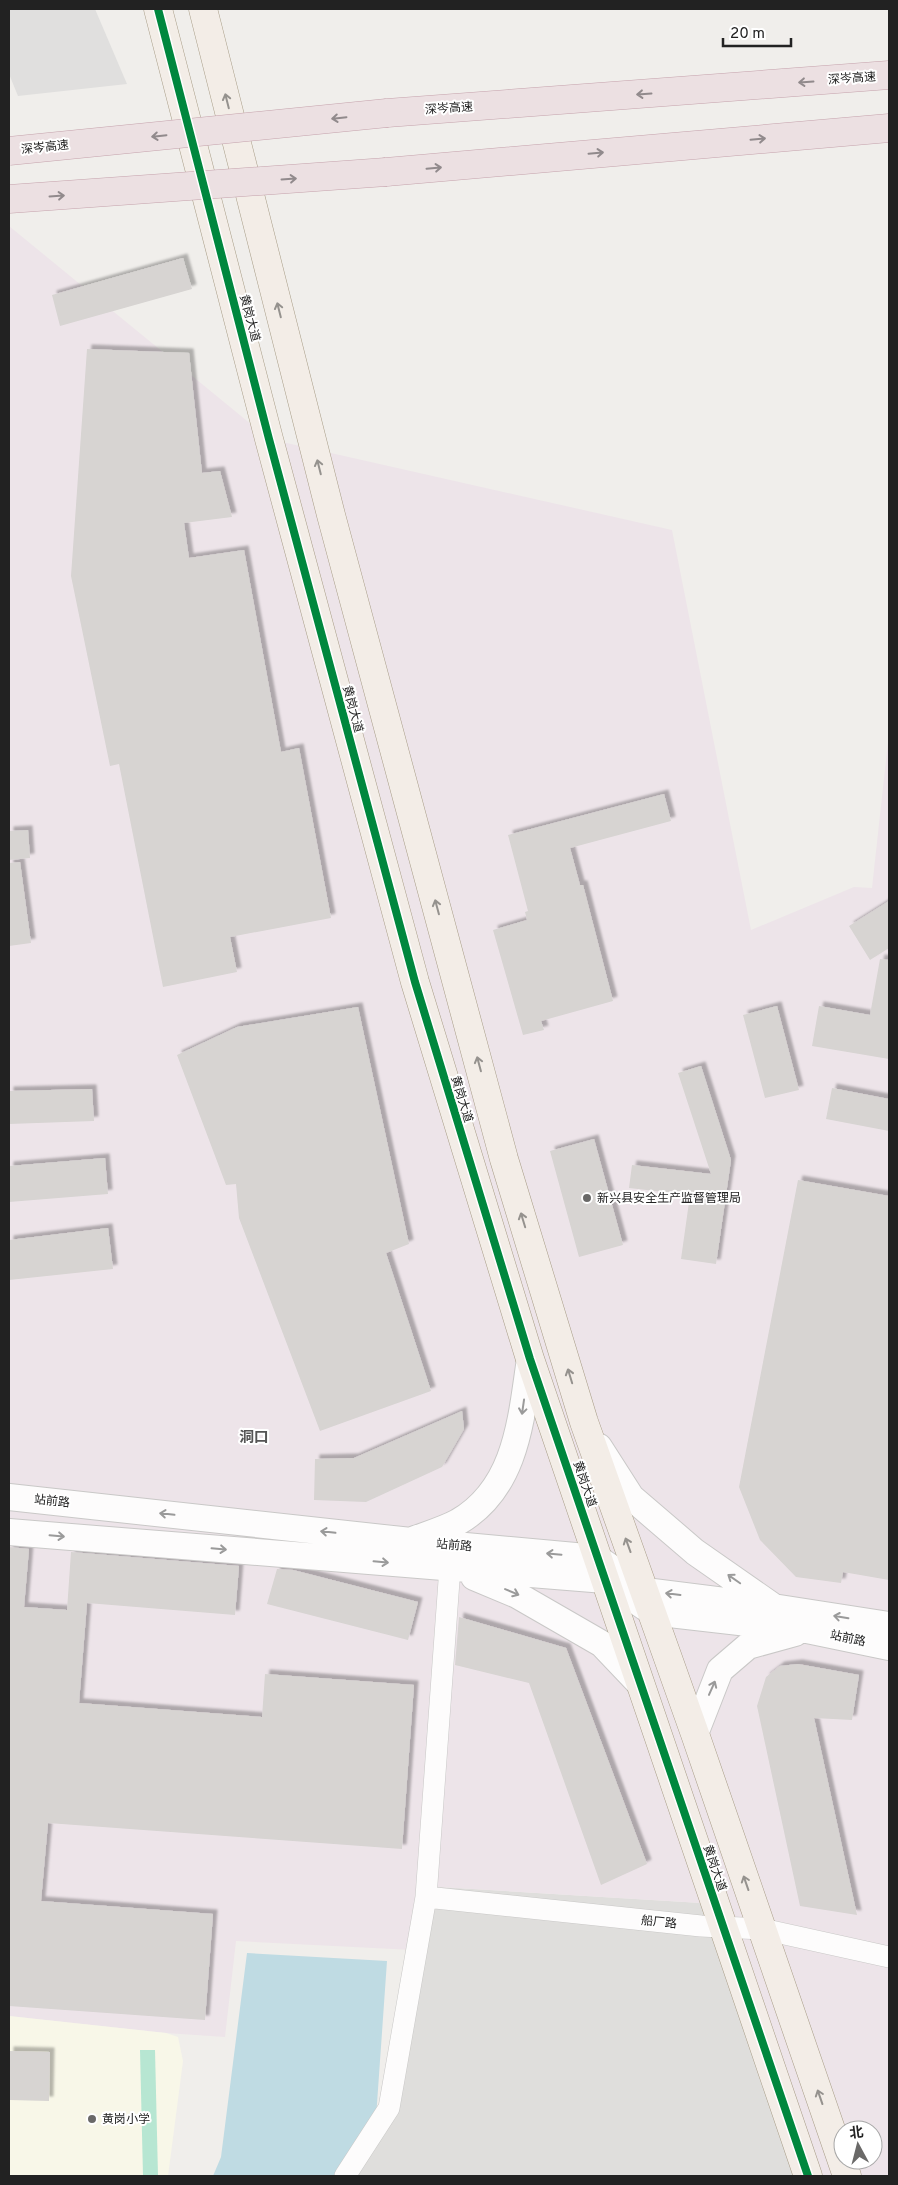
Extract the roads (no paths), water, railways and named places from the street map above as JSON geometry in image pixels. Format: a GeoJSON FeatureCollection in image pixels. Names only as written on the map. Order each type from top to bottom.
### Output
{"type":"FeatureCollection","features":[{"type":"Feature","properties":{"kind":"highway","name":"深岑高速"},"geometry":{"type":"LineString","coordinates":[[9,151],[387,113],[889,75]]}},
{"type":"Feature","properties":{"kind":"highway"},"geometry":{"type":"LineString","coordinates":[[9,199],[386,172],[889,128]]}},
{"type":"Feature","properties":{"kind":"main road","name":"黄岗大道"},"geometry":{"type":"LineString","coordinates":[[158,9],[292,524],[415,982],[530,1359],[808,2176]]}},
{"type":"Feature","properties":{"kind":"main road","name":"黄岗大道"},"geometry":{"type":"LineString","coordinates":[[204,9],[331,515],[504,1159],[584,1422],[695,1734],[847,2176]]}},
{"type":"Feature","properties":{"kind":"main road"},"geometry":{"type":"LineString","coordinates":[[292,524],[331,515]]}},
{"type":"Feature","properties":{"kind":"street"},"geometry":{"type":"LineString","coordinates":[[411,1541],[458,1522],[479,1505],[496,1486],[511,1458],[520,1430],[530,1359]]}},
{"type":"Feature","properties":{"kind":"street"},"geometry":{"type":"LineString","coordinates":[[584,1422],[631,1497],[696,1552],[774,1607]]}},
{"type":"Feature","properties":{"kind":"street","name":"站前路"},"geometry":{"type":"LineString","coordinates":[[9,1497],[411,1541],[601,1569],[648,1601],[889,1647]]}},
{"type":"Feature","properties":{"kind":"street","name":"站前路"},"geometry":{"type":"LineString","coordinates":[[9,1532],[450,1567],[601,1569]]}},
{"type":"Feature","properties":{"kind":"street"},"geometry":{"type":"LineString","coordinates":[[345,2176],[389,2108],[426,1897],[450,1567],[517,1594],[602,1644],[640,1684]]}},
{"type":"Feature","properties":{"kind":"street","name":"站前路"},"geometry":{"type":"LineString","coordinates":[[648,1601],[774,1607],[889,1625]]}},
{"type":"Feature","properties":{"kind":"street"},"geometry":{"type":"LineString","coordinates":[[695,1734],[720,1670],[748,1646],[807,1630]]}},
{"type":"Feature","properties":{"kind":"street","name":"船厂路"},"geometry":{"type":"LineString","coordinates":[[426,1897],[723,1928],[762,1929],[889,1957]]}},
{"type":"Feature","properties":{"kind":"water"},"geometry":{"type":"Polygon","coordinates":[[[247,1953],[387,1961],[376,2118],[334,2176],[213,2176],[221,2157],[247,1953]]]}},
{"type":"Feature","properties":{"kind":"place","name":"新兴县安全生产监督管理局"},"geometry":{"type":"Point","coordinates":[587,1198]}},
{"type":"Feature","properties":{"kind":"place","name":"黄岗小学"},"geometry":{"type":"Point","coordinates":[92,2119]}},
{"type":"Feature","properties":{"kind":"district","name":"洞口"},"geometry":{"type":"Point","coordinates":[254,1437]}}]}
